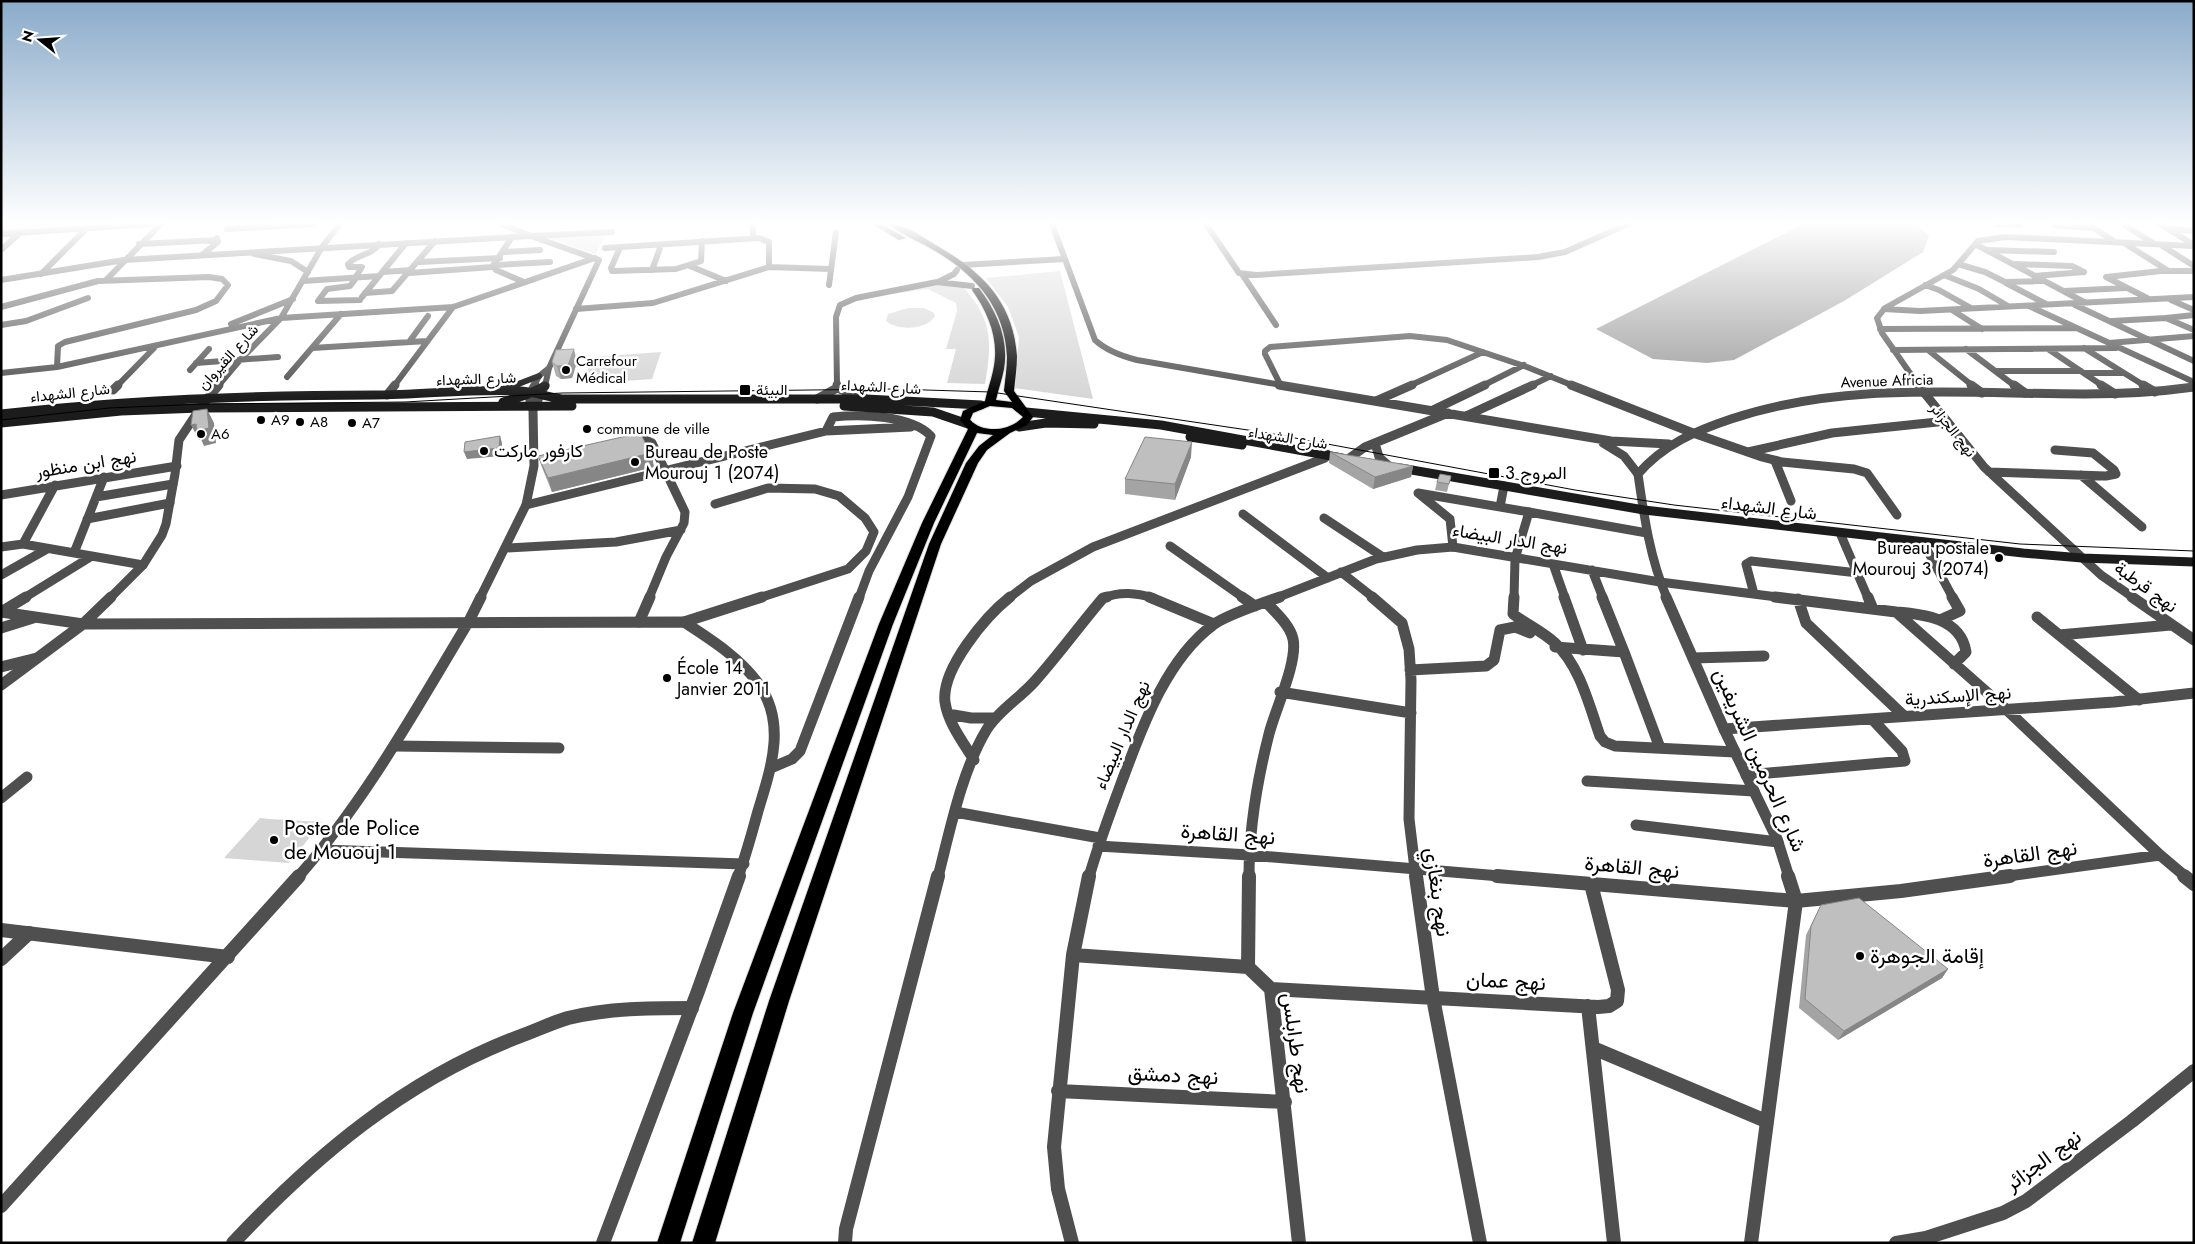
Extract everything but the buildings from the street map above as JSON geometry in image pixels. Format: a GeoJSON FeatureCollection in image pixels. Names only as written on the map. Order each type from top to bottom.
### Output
{"type":"FeatureCollection","features":[{"type":"Feature","properties":{"kind":"highway"},"geometry":{"type":"LineString","coordinates":[[970,282],[988,307],[996,324],[1000,347],[999,365],[985,404]]}},
{"type":"Feature","properties":{"kind":"highway"},"geometry":{"type":"LineString","coordinates":[[704,1243],[779,1001],[935,544],[972,463],[983,448],[1028,417],[1009,391],[1013,356],[1008,323],[999,304],[987,288],[979,282]]}},
{"type":"Feature","properties":{"kind":"highway"},"geometry":{"type":"LineString","coordinates":[[1012,429],[989,432],[971,426],[965,415],[968,411],[985,404],[1008,403],[1024,410]]}},
{"type":"Feature","properties":{"kind":"highway"},"geometry":{"type":"LineString","coordinates":[[668,1243],[743,1013],[886,624],[971,426]]}},
{"type":"Feature","properties":{"kind":"main road"},"geometry":{"type":"LineString","coordinates":[[494,391],[539,376]]}},
{"type":"Feature","properties":{"kind":"main road"},"geometry":{"type":"LineString","coordinates":[[474,406],[508,401],[544,386]]}},
{"type":"Feature","properties":{"kind":"main road","name":"شارع الشهداء"},"geometry":{"type":"LineString","coordinates":[[1,414],[120,402],[208,397],[386,395],[494,391],[530,392],[541,397],[579,399],[816,398],[985,404]]}},
{"type":"Feature","properties":{"kind":"main road","name":"شارع الشهداء"},"geometry":{"type":"LineString","coordinates":[[1,423],[121,411],[200,408],[855,406],[933,412],[971,426]]}},
{"type":"Feature","properties":{"kind":"main road","name":"شارع الشهداء"},"geometry":{"type":"LineString","coordinates":[[1024,410],[1161,425],[1326,456]]}},
{"type":"Feature","properties":{"kind":"main road","name":"شارع الشهداء"},"geometry":{"type":"LineString","coordinates":[[1012,429],[1046,423],[1105,425],[1346,459],[1644,510],[1840,533],[2082,558],[2194,562]]}},
{"type":"Feature","properties":{"kind":"street"},"geometry":{"type":"LineString","coordinates":[[1,307],[98,282]]}},
{"type":"Feature","properties":{"kind":"street"},"geometry":{"type":"LineString","coordinates":[[57,367],[58,346],[65,342],[196,310],[216,301],[228,285],[225,282]]}},
{"type":"Feature","properties":{"kind":"street","name":"شارع القيروان"},"geometry":{"type":"LineString","coordinates":[[1,685],[83,624],[143,565],[162,535],[177,466],[179,440],[208,397],[240,360],[281,318],[302,282]]}},
{"type":"Feature","properties":{"kind":"street"},"geometry":{"type":"LineString","coordinates":[[353,282],[350,286],[327,289],[318,301],[360,300]]}},
{"type":"Feature","properties":{"kind":"street"},"geometry":{"type":"LineString","coordinates":[[287,377],[345,313],[360,300],[374,282]]}},
{"type":"Feature","properties":{"kind":"street"},"geometry":{"type":"LineString","coordinates":[[365,293],[392,291],[400,282]]}},
{"type":"Feature","properties":{"kind":"street"},"geometry":{"type":"LineString","coordinates":[[1,373],[57,367],[281,318],[453,307],[524,282]]}},
{"type":"Feature","properties":{"kind":"street"},"geometry":{"type":"LineString","coordinates":[[534,407],[541,397],[549,368],[587,282]]}},
{"type":"Feature","properties":{"kind":"street"},"geometry":{"type":"LineString","coordinates":[[576,309],[653,303],[723,282]]}},
{"type":"Feature","properties":{"kind":"street"},"geometry":{"type":"LineString","coordinates":[[937,282],[972,286]]}},
{"type":"Feature","properties":{"kind":"street"},"geometry":{"type":"LineString","coordinates":[[837,388],[838,349],[836,317],[837,309],[840,305],[863,296],[937,282]]}},
{"type":"Feature","properties":{"kind":"street"},"geometry":{"type":"LineString","coordinates":[[1073,282],[1095,340],[1101,347],[1128,358],[1624,443],[1669,444]]}},
{"type":"Feature","properties":{"kind":"street"},"geometry":{"type":"LineString","coordinates":[[1247,282],[1276,325]]}},
{"type":"Feature","properties":{"kind":"street"},"geometry":{"type":"LineString","coordinates":[[1931,282],[1884,309],[1877,318],[1880,329],[2076,328]]}},
{"type":"Feature","properties":{"kind":"street"},"geometry":{"type":"LineString","coordinates":[[1962,282],[1979,289],[2009,306]]}},
{"type":"Feature","properties":{"kind":"street"},"geometry":{"type":"LineString","coordinates":[[2005,282],[2047,304]]}},
{"type":"Feature","properties":{"kind":"street"},"geometry":{"type":"LineString","coordinates":[[2045,282],[2085,303]]}},
{"type":"Feature","properties":{"kind":"street"},"geometry":{"type":"LineString","coordinates":[[2115,282],[2149,300]]}},
{"type":"Feature","properties":{"kind":"street"},"geometry":{"type":"LineString","coordinates":[[1925,285],[1942,291],[1972,308]]}},
{"type":"Feature","properties":{"kind":"street"},"geometry":{"type":"LineString","coordinates":[[2062,291],[2126,288]]}},
{"type":"Feature","properties":{"kind":"street"},"geometry":{"type":"LineString","coordinates":[[1884,309],[1952,310],[2194,297]]}},
{"type":"Feature","properties":{"kind":"street"},"geometry":{"type":"LineString","coordinates":[[1,325],[26,321],[88,298]]}},
{"type":"Feature","properties":{"kind":"street"},"geometry":{"type":"LineString","coordinates":[[2168,298],[2194,310]]}},
{"type":"Feature","properties":{"kind":"street"},"geometry":{"type":"LineString","coordinates":[[205,335],[293,299]]}},
{"type":"Feature","properties":{"kind":"street"},"geometry":{"type":"LineString","coordinates":[[2072,303],[2194,361]]}},
{"type":"Feature","properties":{"kind":"street"},"geometry":{"type":"LineString","coordinates":[[2028,305],[2116,348],[2194,382]]}},
{"type":"Feature","properties":{"kind":"street"},"geometry":{"type":"LineString","coordinates":[[386,395],[453,307]]}},
{"type":"Feature","properties":{"kind":"street"},"geometry":{"type":"LineString","coordinates":[[1952,310],[1983,329]]}},
{"type":"Feature","properties":{"kind":"street"},"geometry":{"type":"LineString","coordinates":[[2110,321],[2194,315]]}},
{"type":"Feature","properties":{"kind":"street"},"geometry":{"type":"LineString","coordinates":[[409,342],[428,316]]}},
{"type":"Feature","properties":{"kind":"street"},"geometry":{"type":"LineString","coordinates":[[2166,318],[2194,330]]}},
{"type":"Feature","properties":{"kind":"street","name":"نهج الجزائر"},"geometry":{"type":"LineString","coordinates":[[1880,329],[1924,393],[1973,456],[2082,558]]}},
{"type":"Feature","properties":{"kind":"street"},"geometry":{"type":"LineString","coordinates":[[1280,384],[1265,354],[1265,351],[1270,347],[1422,336],[1447,340],[1524,365],[1693,433],[1746,452],[1775,461],[1854,469],[1868,473],[1897,515]]}},
{"type":"Feature","properties":{"kind":"street"},"geometry":{"type":"LineString","coordinates":[[2108,343],[2194,336]]}},
{"type":"Feature","properties":{"kind":"street"},"geometry":{"type":"LineString","coordinates":[[312,348],[427,341]]}},
{"type":"Feature","properties":{"kind":"street"},"geometry":{"type":"LineString","coordinates":[[113,390],[156,346]]}},
{"type":"Feature","properties":{"kind":"street"},"geometry":{"type":"LineString","coordinates":[[2047,348],[2115,394]]}},
{"type":"Feature","properties":{"kind":"street"},"geometry":{"type":"LineString","coordinates":[[2084,348],[2155,392]]}},
{"type":"Feature","properties":{"kind":"street"},"geometry":{"type":"LineString","coordinates":[[1893,350],[2116,348]]}},
{"type":"Feature","properties":{"kind":"street"},"geometry":{"type":"LineString","coordinates":[[190,370],[209,349]]}},
{"type":"Feature","properties":{"kind":"street"},"geometry":{"type":"LineString","coordinates":[[1928,350],[1982,393]]}},
{"type":"Feature","properties":{"kind":"street"},"geometry":{"type":"LineString","coordinates":[[1966,350],[2026,393]]}},
{"type":"Feature","properties":{"kind":"street"},"geometry":{"type":"LineString","coordinates":[[1378,400],[1483,352]]}},
{"type":"Feature","properties":{"kind":"street"},"geometry":{"type":"LineString","coordinates":[[196,364],[278,356]]}},
{"type":"Feature","properties":{"kind":"street"},"geometry":{"type":"LineString","coordinates":[[1433,410],[1524,365]]}},
{"type":"Feature","properties":{"kind":"street"},"geometry":{"type":"LineString","coordinates":[[1,1206],[228,957],[322,850],[394,746],[470,621],[526,505],[539,464],[534,407],[530,392],[539,376],[549,368]]}},
{"type":"Feature","properties":{"kind":"street"},"geometry":{"type":"LineString","coordinates":[[1996,371],[2125,373]]}},
{"type":"Feature","properties":{"kind":"street"},"geometry":{"type":"LineString","coordinates":[[1466,416],[1552,376]]}},
{"type":"Feature","properties":{"kind":"street","name":"Avenue Africia"},"geometry":{"type":"LineString","coordinates":[[1638,474],[1649,460],[1669,444],[1758,409],[1790,402],[1857,395],[1924,393],[2115,394],[2155,392],[2194,387]]}},
{"type":"Feature","properties":{"kind":"street"},"geometry":{"type":"LineString","coordinates":[[816,398],[837,388],[866,399]]}},
{"type":"Feature","properties":{"kind":"street"},"geometry":{"type":"LineString","coordinates":[[1346,459],[1375,443],[1448,413]]}},
{"type":"Feature","properties":{"kind":"street"},"geometry":{"type":"LineString","coordinates":[[771,768],[792,759],[800,751],[866,579],[880,548],[908,497],[930,439],[928,431],[878,416],[839,416],[830,420],[826,431]]}},
{"type":"Feature","properties":{"kind":"street"},"geometry":{"type":"LineString","coordinates":[[1746,452],[1832,433],[1947,421]]}},
{"type":"Feature","properties":{"kind":"street"},"geometry":{"type":"LineString","coordinates":[[526,505],[826,431],[886,430],[915,426]]}},
{"type":"Feature","properties":{"kind":"street"},"geometry":{"type":"LineString","coordinates":[[1593,438],[1624,456],[1638,474],[1644,510]]}},
{"type":"Feature","properties":{"kind":"street"},"geometry":{"type":"LineString","coordinates":[[621,445],[640,440],[650,441],[666,470],[685,512],[684,523],[666,557],[639,622]]}},
{"type":"Feature","properties":{"kind":"street"},"geometry":{"type":"LineString","coordinates":[[1375,443],[1379,457],[1389,466]]}},
{"type":"Feature","properties":{"kind":"street"},"geometry":{"type":"LineString","coordinates":[[1989,472],[2112,476],[2116,472],[2093,454],[2056,450]]}},
{"type":"Feature","properties":{"kind":"street"},"geometry":{"type":"LineString","coordinates":[[974,760],[948,714],[945,702],[949,679],[968,642],[997,607],[1037,576],[1076,554],[1326,456]]}},
{"type":"Feature","properties":{"kind":"street"},"geometry":{"type":"LineString","coordinates":[[1775,461],[1791,502]]}},
{"type":"Feature","properties":{"kind":"street","name":"نهج ابن منظور"},"geometry":{"type":"LineString","coordinates":[[1,495],[177,466]]}},
{"type":"Feature","properties":{"kind":"street"},"geometry":{"type":"LineString","coordinates":[[2081,475],[2142,527]]}},
{"type":"Feature","properties":{"kind":"street"},"geometry":{"type":"LineString","coordinates":[[74,554],[104,477]]}},
{"type":"Feature","properties":{"kind":"street"},"geometry":{"type":"LineString","coordinates":[[96,497],[173,484]]}},
{"type":"Feature","properties":{"kind":"street"},"geometry":{"type":"LineString","coordinates":[[23,544],[55,485]]}},
{"type":"Feature","properties":{"kind":"street"},"geometry":{"type":"LineString","coordinates":[[1500,507],[1504,486]]}},
{"type":"Feature","properties":{"kind":"street"},"geometry":{"type":"LineString","coordinates":[[1,612],[83,624],[470,621],[684,622],[848,569],[858,561],[869,547],[874,532],[871,526],[852,506],[839,496],[816,489],[768,488],[715,504]]}},
{"type":"Feature","properties":{"kind":"street"},"geometry":{"type":"LineString","coordinates":[[1454,547],[1450,519],[1418,493],[1647,533]]}},
{"type":"Feature","properties":{"kind":"street"},"geometry":{"type":"LineString","coordinates":[[88,519],[170,503]]}},
{"type":"Feature","properties":{"kind":"street","name":"شارع الحرمين الشريفين"},"geometry":{"type":"LineString","coordinates":[[1644,510],[1647,533],[1660,582],[1724,729],[1778,842],[1796,901],[1751,1243]]}},
{"type":"Feature","properties":{"kind":"street"},"geometry":{"type":"LineString","coordinates":[[1529,512],[1515,558],[1513,614],[1556,643],[1560,648],[1579,678],[1600,736],[1605,742],[1616,746],[1736,752]]}},
{"type":"Feature","properties":{"kind":"street"},"geometry":{"type":"LineString","coordinates":[[1243,514],[1328,578]]}},
{"type":"Feature","properties":{"kind":"street"},"geometry":{"type":"LineString","coordinates":[[1324,518],[1383,558]]}},
{"type":"Feature","properties":{"kind":"street"},"geometry":{"type":"LineString","coordinates":[[871,526],[891,528]]}},
{"type":"Feature","properties":{"kind":"street"},"geometry":{"type":"LineString","coordinates":[[506,548],[625,542],[681,530]]}},
{"type":"Feature","properties":{"kind":"street"},"geometry":{"type":"LineString","coordinates":[[1840,533],[1873,609]]}},
{"type":"Feature","properties":{"kind":"street"},"geometry":{"type":"LineString","coordinates":[[1923,542],[1960,611],[1940,620],[1955,631],[1966,647],[1966,652],[1954,664]]}},
{"type":"Feature","properties":{"kind":"street"},"geometry":{"type":"LineString","coordinates":[[1,547],[23,544],[143,565]]}},
{"type":"Feature","properties":{"kind":"street"},"geometry":{"type":"LineString","coordinates":[[1073,955],[1248,967],[1249,855],[1256,790],[1280,692],[1294,654],[1293,639],[1290,631],[1260,604],[1170,546]]}},
{"type":"Feature","properties":{"kind":"street"},"geometry":{"type":"LineString","coordinates":[[869,547],[880,548]]}},
{"type":"Feature","properties":{"kind":"street","name":"نهج الدار البيضاء"},"geometry":{"type":"LineString","coordinates":[[1072,1243],[1058,1189],[1054,1147],[1058,1091],[1073,955],[1086,887],[1099,842],[1144,723],[1164,684],[1193,644],[1214,624],[1341,572],[1383,558],[1417,550],[1454,547],[1660,582],[1926,615],[1940,620]]}},
{"type":"Feature","properties":{"kind":"street"},"geometry":{"type":"LineString","coordinates":[[1,575],[47,549]]}},
{"type":"Feature","properties":{"kind":"street"},"geometry":{"type":"LineString","coordinates":[[1,612],[92,556]]}},
{"type":"Feature","properties":{"kind":"street","name":"نهج قرطبة"},"geometry":{"type":"LineString","coordinates":[[2082,558],[2101,575],[2194,640]]}},
{"type":"Feature","properties":{"kind":"street"},"geometry":{"type":"LineString","coordinates":[[1754,594],[1746,564],[1751,561],[1858,573]]}},
{"type":"Feature","properties":{"kind":"street"},"geometry":{"type":"LineString","coordinates":[[1553,564],[1582,650]]}},
{"type":"Feature","properties":{"kind":"street"},"geometry":{"type":"LineString","coordinates":[[1592,570],[1660,748]]}},
{"type":"Feature","properties":{"kind":"street","name":"نهج بنغازي"},"geometry":{"type":"LineString","coordinates":[[1341,572],[1402,623],[1409,649],[1411,713],[1409,819],[1434,998],[1480,1243]]}},
{"type":"Feature","properties":{"kind":"street"},"geometry":{"type":"LineString","coordinates":[[844,1243],[846,1229],[955,812],[977,747],[995,718],[1034,682],[1103,598],[1121,592],[1142,594],[1214,624]]}},
{"type":"Feature","properties":{"kind":"street"},"geometry":{"type":"LineString","coordinates":[[1798,599],[1806,623],[1904,716]]}},
{"type":"Feature","properties":{"kind":"street"},"geometry":{"type":"LineString","coordinates":[[1896,612],[2007,710],[2160,855],[2194,884]]}},
{"type":"Feature","properties":{"kind":"street"},"geometry":{"type":"LineString","coordinates":[[2037,617],[2139,700]]}},
{"type":"Feature","properties":{"kind":"street"},"geometry":{"type":"LineString","coordinates":[[1,628],[33,618]]}},
{"type":"Feature","properties":{"kind":"street"},"geometry":{"type":"LineString","coordinates":[[603,1243],[744,864],[771,768],[774,736],[772,709],[765,693],[742,664],[684,622]]}},
{"type":"Feature","properties":{"kind":"street"},"geometry":{"type":"LineString","coordinates":[[2059,635],[2171,625]]}},
{"type":"Feature","properties":{"kind":"street"},"geometry":{"type":"LineString","coordinates":[[1410,670],[1486,666],[1494,660],[1500,630],[1510,626],[1524,628],[1546,645],[1582,650],[1624,652]]}},
{"type":"Feature","properties":{"kind":"street"},"geometry":{"type":"LineString","coordinates":[[1693,658],[1764,656]]}},
{"type":"Feature","properties":{"kind":"street"},"geometry":{"type":"LineString","coordinates":[[1,667],[40,657]]}},
{"type":"Feature","properties":{"kind":"street"},"geometry":{"type":"LineString","coordinates":[[1280,692],[1411,713]]}},
{"type":"Feature","properties":{"kind":"street","name":"نهج الإسكندرية"},"geometry":{"type":"LineString","coordinates":[[1724,729],[2139,700],[2194,693]]}},
{"type":"Feature","properties":{"kind":"street"},"geometry":{"type":"LineString","coordinates":[[948,714],[972,718],[995,718]]}},
{"type":"Feature","properties":{"kind":"street"},"geometry":{"type":"LineString","coordinates":[[1746,775],[1905,761],[1902,751],[1872,719]]}},
{"type":"Feature","properties":{"kind":"street"},"geometry":{"type":"LineString","coordinates":[[394,746],[559,748]]}},
{"type":"Feature","properties":{"kind":"street"},"geometry":{"type":"LineString","coordinates":[[1,798],[27,776]]}},
{"type":"Feature","properties":{"kind":"street"},"geometry":{"type":"LineString","coordinates":[[1587,781],[1754,790]]}},
{"type":"Feature","properties":{"kind":"street","name":"نهج القاهرة"},"geometry":{"type":"LineString","coordinates":[[955,812],[1099,842],[1796,901],[1901,892],[2160,855]]}},
{"type":"Feature","properties":{"kind":"street"},"geometry":{"type":"LineString","coordinates":[[1636,825],[1778,842]]}},
{"type":"Feature","properties":{"kind":"street"},"geometry":{"type":"LineString","coordinates":[[322,850],[744,864]]}},
{"type":"Feature","properties":{"kind":"street","name":"نهج عمان"},"geometry":{"type":"LineString","coordinates":[[1271,989],[1609,1006],[1617,1001],[1618,990],[1591,884]]}},
{"type":"Feature","properties":{"kind":"street"},"geometry":{"type":"LineString","coordinates":[[1,930],[228,957]]}},
{"type":"Feature","properties":{"kind":"street"},"geometry":{"type":"LineString","coordinates":[[1,959],[29,933]]}},
{"type":"Feature","properties":{"kind":"street","name":"نهج طرابلس"},"geometry":{"type":"LineString","coordinates":[[1248,967],[1271,989],[1285,1102],[1299,1243]]}},
{"type":"Feature","properties":{"kind":"street"},"geometry":{"type":"LineString","coordinates":[[1588,1006],[1614,1243]]}},
{"type":"Feature","properties":{"kind":"street"},"geometry":{"type":"LineString","coordinates":[[233,1243],[274,1198],[347,1134],[424,1080],[504,1040],[575,1017],[644,1007],[692,1008]]}},
{"type":"Feature","properties":{"kind":"street"},"geometry":{"type":"LineString","coordinates":[[1593,1048],[1766,1121]]}},
{"type":"Feature","properties":{"kind":"street","name":"نهج الجزائر"},"geometry":{"type":"LineString","coordinates":[[1896,1243],[1926,1238],[2003,1213],[2026,1200],[2132,1121],[2194,1071]]}},
{"type":"Feature","properties":{"kind":"street","name":"نهج دمشق"},"geometry":{"type":"LineString","coordinates":[[1058,1091],[1285,1102]]}},
{"type":"Feature","properties":{"kind":"shaded area"},"geometry":{"type":"Polygon","coordinates":[[[989,282],[1063,282],[1093,399],[1015,388],[1019,337],[1008,307],[989,282]]]}},
{"type":"Feature","properties":{"kind":"shaded area"},"geometry":{"type":"Polygon","coordinates":[[[1689,282],[1875,282],[1844,301],[1734,360],[1707,363],[1653,359],[1596,329],[1689,282]]]}},
{"type":"Feature","properties":{"kind":"shaded area"},"geometry":{"type":"Polygon","coordinates":[[[939,284],[963,287],[980,310],[988,332],[989,344],[985,384],[947,383],[956,349],[946,349],[957,311],[956,303],[928,289],[892,294],[889,292],[939,284]]]}},
{"type":"Feature","properties":{"kind":"shaded area"},"geometry":{"type":"Polygon","coordinates":[[[908,308],[924,308],[934,313],[935,316],[926,324],[912,328],[905,328],[886,321],[888,314],[908,308]]]}},
{"type":"Feature","properties":{"kind":"shaded area"},"geometry":{"type":"Polygon","coordinates":[[[661,352],[652,379],[583,384],[592,357],[661,352]]]}},
{"type":"Feature","properties":{"kind":"shaded area","name":"Poste de Police de Mououj 1"},"geometry":{"type":"Polygon","coordinates":[[[260,818],[322,822],[289,863],[224,858],[260,818]]]}},
{"type":"Feature","properties":{"kind":"tram line"},"geometry":{"type":"LineString","coordinates":[[1,420],[109,408],[203,404],[405,402],[562,393],[893,389],[991,392],[1268,433],[1575,490],[1674,505],[2020,544],[2194,551]]}},
{"type":"Feature","properties":{"kind":"place","name":"Carrefour Médical"},"geometry":{"type":"Point","coordinates":[566,370]}},
{"type":"Feature","properties":{"kind":"place","name":"البيئة"},"geometry":{"type":"Point","coordinates":[745,390]}},
{"type":"Feature","properties":{"kind":"place","name":"A9"},"geometry":{"type":"Point","coordinates":[261,420]}},
{"type":"Feature","properties":{"kind":"place","name":"A8"},"geometry":{"type":"Point","coordinates":[300,422]}},
{"type":"Feature","properties":{"kind":"place","name":"A7"},"geometry":{"type":"Point","coordinates":[352,423]}},
{"type":"Feature","properties":{"kind":"place","name":"commune de ville"},"geometry":{"type":"Point","coordinates":[587,429]}},
{"type":"Feature","properties":{"kind":"place","name":"A6"},"geometry":{"type":"Point","coordinates":[201,434]}},
{"type":"Feature","properties":{"kind":"place","name":"كارفور ماركت"},"geometry":{"type":"Point","coordinates":[484,451]}},
{"type":"Feature","properties":{"kind":"place","name":"Bureau de Poste Mourouj 1 (2074)"},"geometry":{"type":"Point","coordinates":[635,462]}},
{"type":"Feature","properties":{"kind":"place","name":"المروج 3"},"geometry":{"type":"Point","coordinates":[1494,473]}},
{"type":"Feature","properties":{"kind":"place","name":"Bureau postale Mourouj 3 (2074)"},"geometry":{"type":"Point","coordinates":[1999,558]}},
{"type":"Feature","properties":{"kind":"place","name":"École 14 Janvier 2011"},"geometry":{"type":"Point","coordinates":[667,678]}},
{"type":"Feature","properties":{"kind":"place","name":"Poste de Police de Mououj 1"},"geometry":{"type":"Point","coordinates":[274,840]}},
{"type":"Feature","properties":{"kind":"place","name":"إقامة الجوهرة"},"geometry":{"type":"Point","coordinates":[1860,956]}}]}
